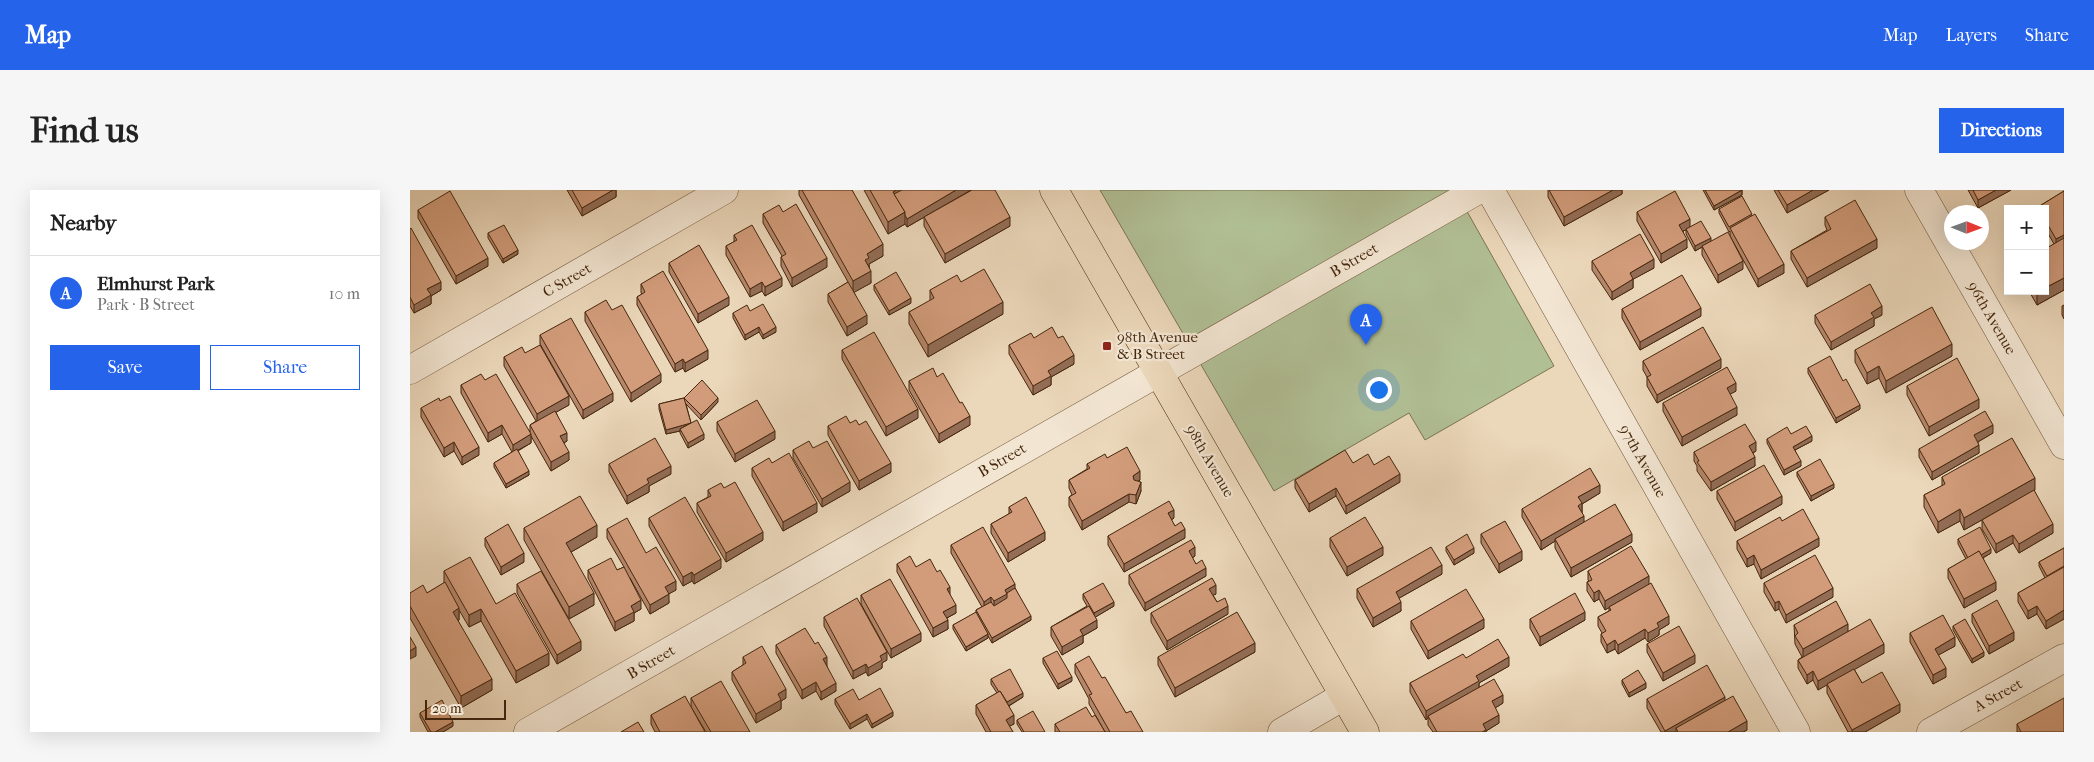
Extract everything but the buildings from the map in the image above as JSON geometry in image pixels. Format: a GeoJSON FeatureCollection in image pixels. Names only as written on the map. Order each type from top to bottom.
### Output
{"type":"FeatureCollection","features":[{"type":"Feature","properties":{"kind":"main road","name":"98th Avenue"},"geometry":{"type":"LineString","coordinates":[[1054,190],[1365,732]]}},
{"type":"Feature","properties":{"kind":"street","name":"C Street"},"geometry":{"type":"LineString","coordinates":[[410,370],[724,190]]}},
{"type":"Feature","properties":{"kind":"street","name":"B Street"},"geometry":{"type":"LineString","coordinates":[[528,732],[1478,190]]}},
{"type":"Feature","properties":{"kind":"street","name":"97th Avenue"},"geometry":{"type":"LineString","coordinates":[[1490,190],[1796,732]]}},
{"type":"Feature","properties":{"kind":"street","name":"96th Avenue"},"geometry":{"type":"LineString","coordinates":[[1919,190],[2064,445]]}},
{"type":"Feature","properties":{"kind":"street","name":"A Street"},"geometry":{"type":"LineString","coordinates":[[1932,732],[2064,658]]}},
{"type":"Feature","properties":{"kind":"street"},"geometry":{"type":"LineString","coordinates":[[1282,732],[1344,696]]}},
{"type":"Feature","properties":{"kind":"green space"},"geometry":{"type":"Polygon","coordinates":[[[1100,190],[1455,190],[1554,366],[1425,440],[1409,413],[1274,491],[1100,190]]]}},
{"type":"Feature","properties":{"kind":"place","name":"Elmhurst Park"},"geometry":{"type":"Point","coordinates":[1366,345]}},
{"type":"Feature","properties":{"kind":"place","name":"98th Avenue & B Street"},"geometry":{"type":"Point","coordinates":[1107,346]}}]}
